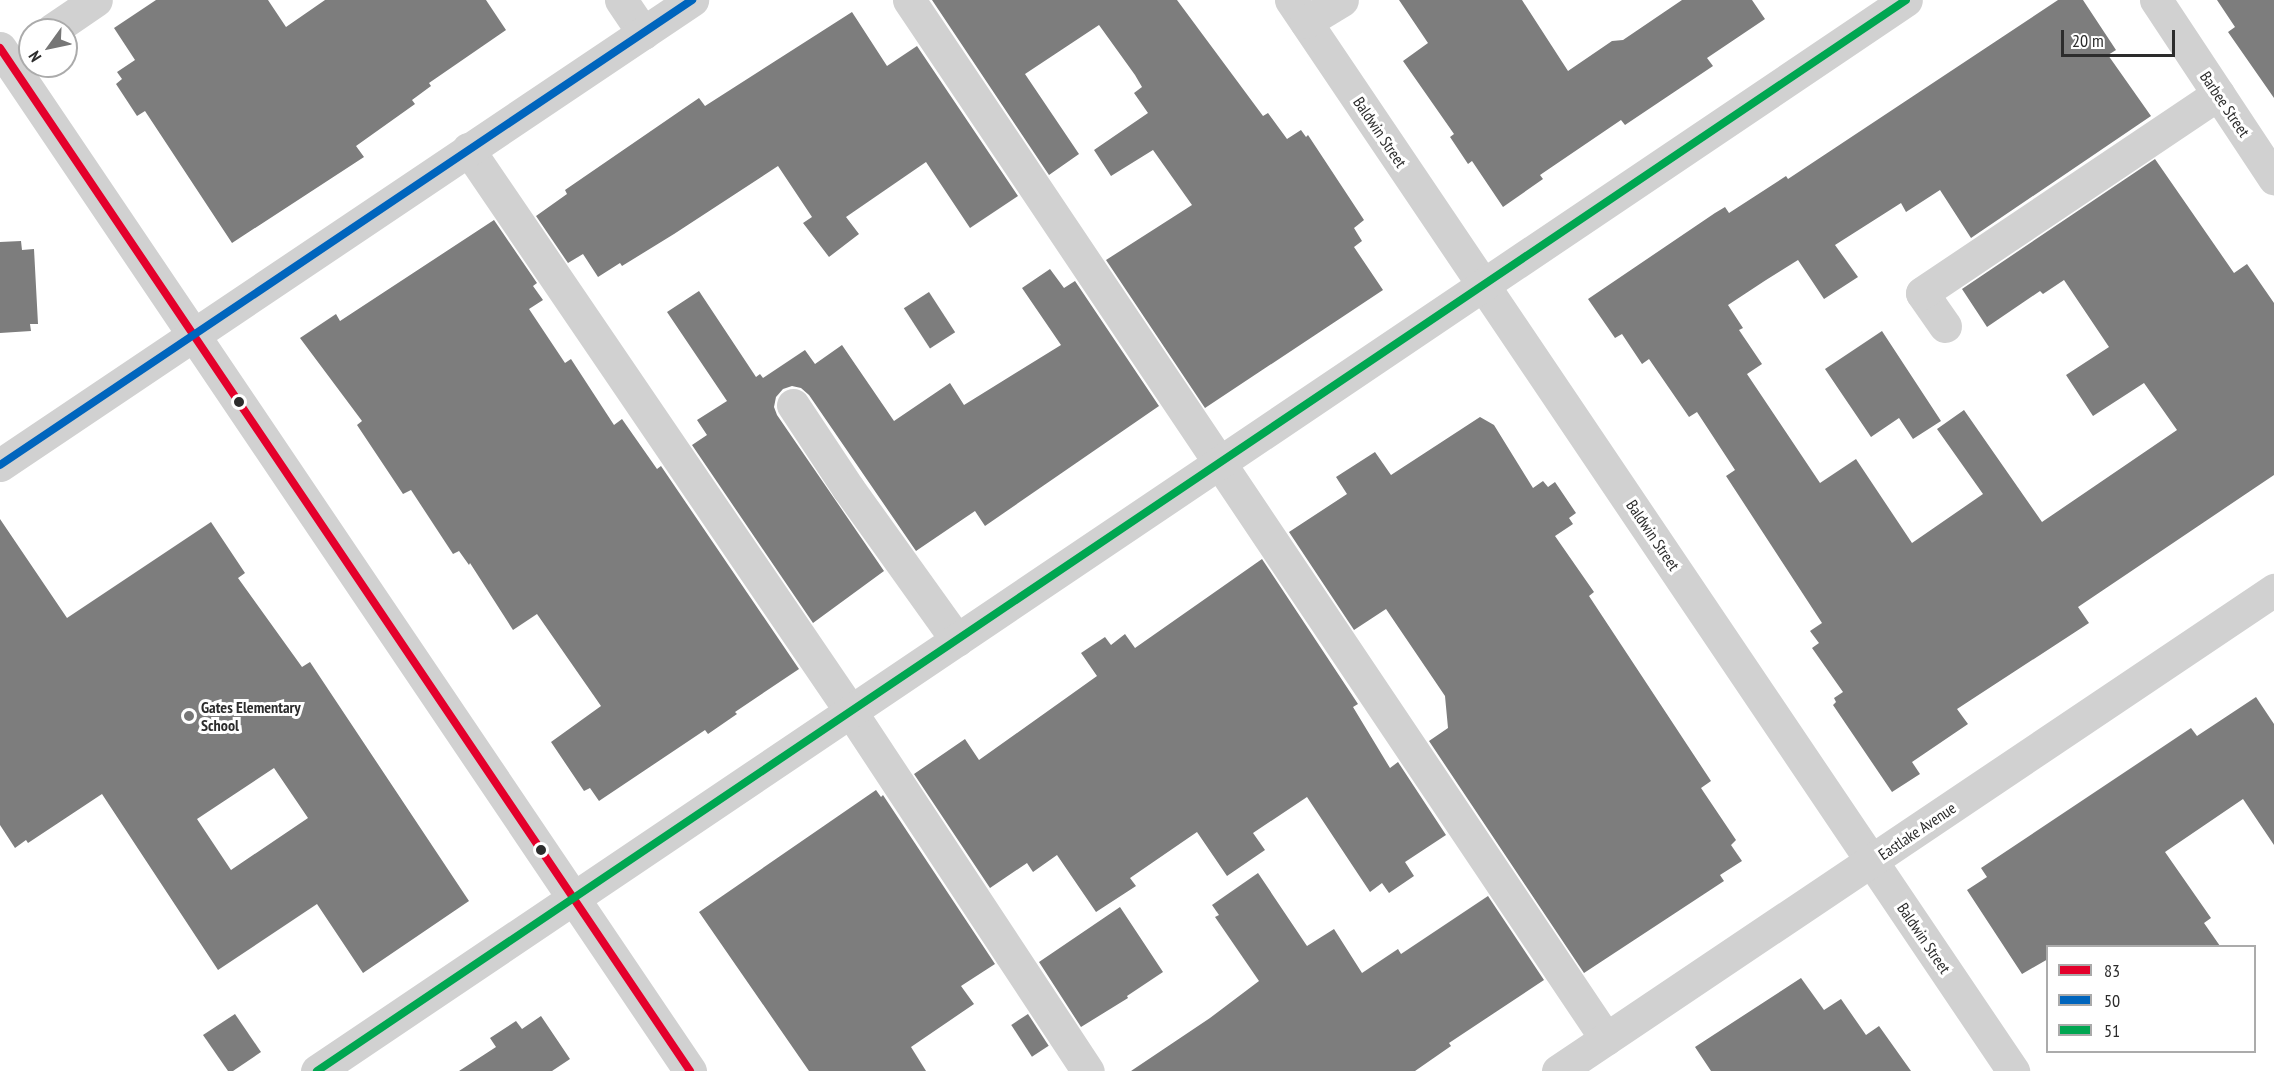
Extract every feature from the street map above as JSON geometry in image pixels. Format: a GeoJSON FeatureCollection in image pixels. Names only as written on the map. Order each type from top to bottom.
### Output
{"type":"FeatureCollection","features":[{"type":"Feature","properties":{"kind":"street"},"geometry":{"type":"LineString","coordinates":[[70,18],[96,0]]}},
{"type":"Feature","properties":{"kind":"street"},"geometry":{"type":"LineString","coordinates":[[621,0],[643,33]]}},
{"type":"Feature","properties":{"kind":"street"},"geometry":{"type":"LineString","coordinates":[[0,465],[692,0]]}},
{"type":"Feature","properties":{"kind":"street"},"geometry":{"type":"LineString","coordinates":[[909,0],[1606,1038]]}},
{"type":"Feature","properties":{"kind":"street"},"geometry":{"type":"LineString","coordinates":[[1299,11],[1342,0]]}},
{"type":"Feature","properties":{"kind":"street"},"geometry":{"type":"LineString","coordinates":[[317,1071],[1906,0]]}},
{"type":"Feature","properties":{"kind":"street","name":"Barbee Street"},"geometry":{"type":"LineString","coordinates":[[2156,0],[2274,178]]}},
{"type":"Feature","properties":{"kind":"street","name":"Baldwin Street"},"geometry":{"type":"LineString","coordinates":[[1299,11],[2013,1071]]}},
{"type":"Feature","properties":{"kind":"street"},"geometry":{"type":"LineString","coordinates":[[8,50],[192,335],[690,1071]]}},
{"type":"Feature","properties":{"kind":"street"},"geometry":{"type":"LineString","coordinates":[[1945,326],[1922,293],[2218,94]]}},
{"type":"Feature","properties":{"kind":"street"},"geometry":{"type":"LineString","coordinates":[[468,149],[851,712],[1088,1071]]}},
{"type":"Feature","properties":{"kind":"street"},"geometry":{"type":"LineString","coordinates":[[793,405],[848,488],[957,640]]}},
{"type":"Feature","properties":{"kind":"street","name":"Eastlake Avenue"},"geometry":{"type":"LineString","coordinates":[[1558,1071],[2274,590]]}},
{"type":"Feature","properties":{"kind":"building"},"geometry":{"type":"Polygon","coordinates":[[[156,0],[268,0],[286,27],[325,0],[486,0],[506,30],[429,83],[431,86],[412,100],[415,104],[356,146],[364,157],[232,243],[145,111],[137,116],[116,84],[122,79],[117,72],[135,60],[114,28],[156,0]]]}},
{"type":"Feature","properties":{"kind":"building"},"geometry":{"type":"Polygon","coordinates":[[[932,0],[1177,0],[1263,116],[1268,113],[1287,139],[1301,130],[1306,137],[1308,135],[1364,220],[1354,228],[1362,241],[1354,247],[1383,290],[1205,408],[1106,260],[1192,205],[1153,150],[1111,176],[1094,150],[1148,113],[1134,93],[1142,87],[1135,75],[1099,25],[1025,74],[1079,154],[1049,175],[932,0]]]}},
{"type":"Feature","properties":{"kind":"building"},"geometry":{"type":"Polygon","coordinates":[[[1399,0],[1522,0],[1568,71],[1612,41],[1623,40],[1682,0],[1752,0],[1765,19],[1707,58],[1713,66],[1625,125],[1621,120],[1540,175],[1543,179],[1503,207],[1472,161],[1468,164],[1450,137],[1454,134],[1403,61],[1428,43],[1399,0]]]}},
{"type":"Feature","properties":{"kind":"building"},"geometry":{"type":"Polygon","coordinates":[[[2058,0],[2083,0],[2116,50],[2108,55],[2151,116],[1971,238],[1940,190],[1906,212],[1901,203],[1835,245],[1858,277],[1824,299],[1798,260],[1766,280],[1728,305],[1743,328],[1739,330],[1762,364],[1747,374],[1820,483],[1856,459],[1912,543],[1983,494],[1937,429],[1964,410],[2042,522],[2177,430],[2144,383],[2093,416],[2066,375],[2109,347],[2064,280],[2043,294],[2040,291],[1987,327],[1962,289],[2155,159],[2234,273],[2247,264],[2274,303],[2274,475],[2078,607],[2089,623],[1957,709],[1968,724],[1912,762],[1920,774],[1892,792],[1833,705],[1836,702],[1834,698],[1843,692],[1812,648],[1819,643],[1810,631],[1822,623],[1726,476],[1735,470],[1697,412],[1689,417],[1649,359],[1642,364],[1622,334],[1615,338],[1588,299],[1725,207],[1729,213],[1786,176],[1788,179],[2058,0]]]}},
{"type":"Feature","properties":{"kind":"building"},"geometry":{"type":"Polygon","coordinates":[[[2217,0],[2274,0],[2274,98],[2228,32],[2235,27],[2217,0]]]}},
{"type":"Feature","properties":{"kind":"building"},"geometry":{"type":"Polygon","coordinates":[[[852,12],[887,66],[917,46],[1018,196],[970,228],[926,162],[846,217],[859,234],[829,257],[803,223],[812,217],[778,166],[622,266],[620,263],[598,277],[583,254],[568,263],[536,216],[567,194],[565,190],[699,98],[705,106],[852,12]]]}},
{"type":"Feature","properties":{"kind":"building"},"geometry":{"type":"Polygon","coordinates":[[[494,220],[537,283],[533,286],[543,300],[529,309],[565,363],[571,359],[614,425],[622,419],[657,469],[661,466],[799,669],[735,712],[737,714],[708,734],[705,730],[599,801],[590,788],[584,791],[551,742],[601,706],[537,614],[513,630],[470,563],[469,565],[459,551],[453,554],[411,490],[403,494],[357,425],[362,421],[300,338],[336,314],[340,321],[494,220]]]}},
{"type":"Feature","properties":{"kind":"building"},"geometry":{"type":"Polygon","coordinates":[[[21,241],[22,250],[34,249],[38,324],[30,324],[31,331],[0,333],[0,242],[21,241]]]}},
{"type":"Feature","properties":{"kind":"building"},"geometry":{"type":"Polygon","coordinates":[[[1050,269],[1064,288],[1075,281],[1159,406],[985,526],[975,511],[916,551],[809,395],[801,388],[792,386],[783,389],[776,397],[774,407],[777,415],[884,571],[813,623],[692,445],[707,435],[697,420],[727,401],[667,312],[699,291],[756,377],[760,374],[763,378],[805,350],[815,364],[842,345],[894,421],[950,383],[964,405],[1061,345],[1022,288],[1050,269]]]}},
{"type":"Feature","properties":{"kind":"building"},"geometry":{"type":"Polygon","coordinates":[[[929,292],[955,332],[930,349],[904,308],[929,292]]]}},
{"type":"Feature","properties":{"kind":"building"},"geometry":{"type":"Polygon","coordinates":[[[1882,331],[1941,421],[1913,439],[1899,418],[1871,437],[1825,369],[1882,331]]]}},
{"type":"Feature","properties":{"kind":"building"},"geometry":{"type":"Polygon","coordinates":[[[1480,417],[1494,425],[1533,488],[1543,481],[1548,487],[1555,482],[1576,513],[1569,518],[1573,524],[1555,536],[1594,592],[1589,596],[1711,781],[1701,788],[1736,840],[1731,845],[1742,861],[1720,875],[1724,881],[1584,973],[1429,741],[1448,728],[1445,696],[1386,609],[1354,630],[1289,532],[1347,494],[1336,477],[1375,452],[1391,475],[1480,417]]]}},
{"type":"Feature","properties":{"kind":"building"},"geometry":{"type":"Polygon","coordinates":[[[0,519],[67,618],[211,522],[245,573],[238,578],[302,667],[310,662],[469,901],[363,973],[317,904],[218,970],[102,794],[28,843],[26,840],[15,848],[0,825],[0,519]],[[274,768],[197,819],[231,870],[308,818],[274,768]]]}},
{"type":"Feature","properties":{"kind":"building"},"geometry":{"type":"Polygon","coordinates":[[[1262,559],[1358,704],[1353,707],[1390,768],[1398,762],[1446,835],[1405,862],[1414,876],[1389,893],[1382,883],[1370,892],[1307,797],[1253,833],[1265,850],[1227,876],[1197,832],[1130,878],[1136,886],[1096,912],[1057,855],[1033,872],[1027,863],[990,888],[914,774],[965,739],[979,760],[1097,676],[1081,653],[1105,637],[1111,645],[1125,634],[1135,648],[1262,559]]]}},
{"type":"Feature","properties":{"kind":"building"},"geometry":{"type":"Polygon","coordinates":[[[2256,697],[2274,724],[2274,845],[2243,799],[2165,852],[2211,918],[2204,923],[2219,945],[2046,945],[2046,960],[2022,974],[1967,890],[1987,877],[1981,868],[2191,728],[2197,736],[2256,697]]]}},
{"type":"Feature","properties":{"kind":"building"},"geometry":{"type":"Polygon","coordinates":[[[876,790],[881,797],[883,795],[995,964],[961,986],[974,1004],[911,1047],[926,1071],[809,1071],[699,912],[876,790]]]}},
{"type":"Feature","properties":{"kind":"building"},"geometry":{"type":"Polygon","coordinates":[[[1258,873],[1307,946],[1334,929],[1362,973],[1398,949],[1401,954],[1488,896],[1544,980],[1449,1043],[1451,1046],[1415,1071],[1131,1071],[1210,1018],[1259,981],[1215,917],[1219,915],[1212,905],[1258,873]]]}},
{"type":"Feature","properties":{"kind":"building"},"geometry":{"type":"Polygon","coordinates":[[[1120,907],[1163,972],[1127,996],[1128,998],[1081,1027],[1039,962],[1120,907]]]}},
{"type":"Feature","properties":{"kind":"building"},"geometry":{"type":"Polygon","coordinates":[[[1801,978],[1824,1010],[1841,999],[1866,1035],[1879,1026],[1911,1071],[1711,1071],[1695,1047],[1801,978]]]}},
{"type":"Feature","properties":{"kind":"building"},"geometry":{"type":"Polygon","coordinates":[[[235,1014],[261,1052],[233,1071],[228,1071],[203,1035],[235,1014]]]}},
{"type":"Feature","properties":{"kind":"building"},"geometry":{"type":"Polygon","coordinates":[[[1028,1014],[1049,1046],[1032,1057],[1011,1025],[1028,1014]]]}},
{"type":"Feature","properties":{"kind":"building"},"geometry":{"type":"Polygon","coordinates":[[[541,1016],[570,1059],[552,1071],[459,1071],[496,1047],[490,1038],[516,1021],[522,1029],[541,1016]]]}},
{"type":"Feature","properties":{"kind":"transit line","name":"50"},"geometry":{"type":"LineString","coordinates":[[0,465],[692,0]]}},
{"type":"Feature","properties":{"kind":"transit line","name":"51"},"geometry":{"type":"LineString","coordinates":[[317,1071],[1906,0]]}},
{"type":"Feature","properties":{"kind":"transit line","name":"83"},"geometry":{"type":"LineString","coordinates":[[0,48],[690,1071]]}},
{"type":"Feature","properties":{"kind":"place","name":"Gates Elementary School"},"geometry":{"type":"Point","coordinates":[189,716]}}]}
